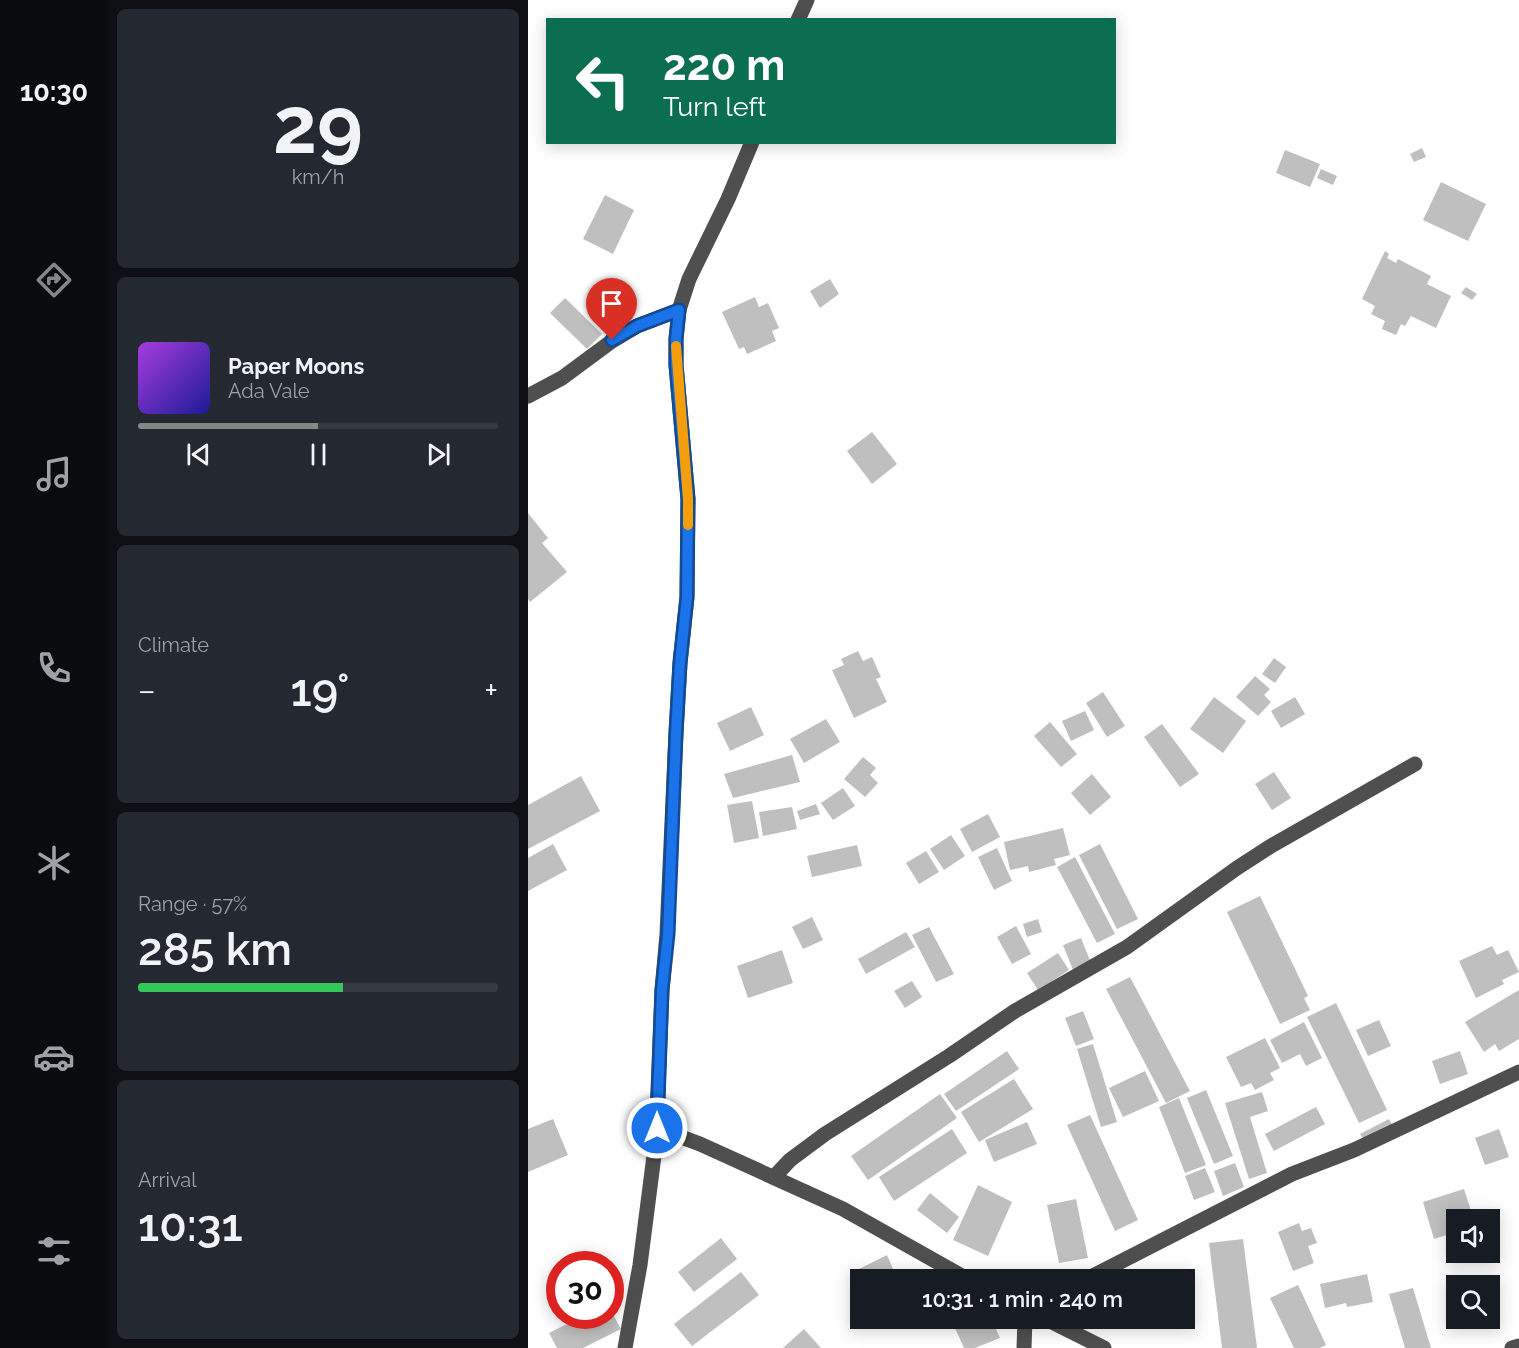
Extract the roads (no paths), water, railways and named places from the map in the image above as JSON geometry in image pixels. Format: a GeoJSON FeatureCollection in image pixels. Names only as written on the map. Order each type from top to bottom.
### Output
{"type":"FeatureCollection","features":[{"type":"Feature","properties":{"kind":"street"},"geometry":{"type":"LineString","coordinates":[[799,18],[807,0]]}},
{"type":"Feature","properties":{"kind":"street"},"geometry":{"type":"LineString","coordinates":[[625,1348],[640,1265],[657,1128],[662,990],[668,934],[676,721],[687,586],[688,499],[676,365],[679,310],[689,279],[728,199],[751,144]]}},
{"type":"Feature","properties":{"kind":"street"},"geometry":{"type":"LineString","coordinates":[[528,396],[561,378],[612,340],[637,326],[679,310]]}},
{"type":"Feature","properties":{"kind":"street"},"geometry":{"type":"LineString","coordinates":[[774,1177],[790,1160],[825,1134],[949,1056],[1015,1011],[1127,947],[1245,862],[1415,764]]}},
{"type":"Feature","properties":{"kind":"street"},"geometry":{"type":"LineString","coordinates":[[1106,1269],[1292,1174],[1354,1150],[1519,1072]]}},
{"type":"Feature","properties":{"kind":"street"},"geometry":{"type":"LineString","coordinates":[[657,1128],[700,1144],[843,1209],[949,1269]]}},
{"type":"Feature","properties":{"kind":"street"},"geometry":{"type":"LineString","coordinates":[[1024,1348],[1025,1329]]}},
{"type":"Feature","properties":{"kind":"street"},"geometry":{"type":"LineString","coordinates":[[1066,1329],[1104,1348]]}},
{"type":"Feature","properties":{"kind":"street"},"geometry":{"type":"LineString","coordinates":[[1512,1348],[1519,1346]]}}]}
